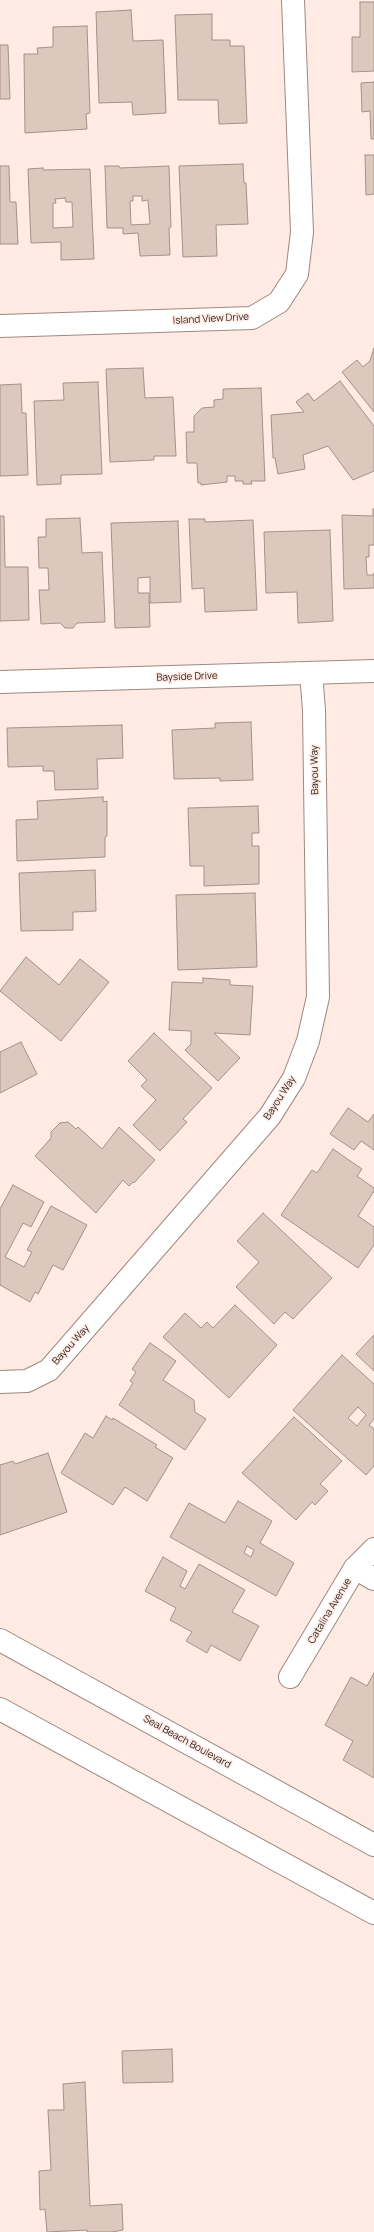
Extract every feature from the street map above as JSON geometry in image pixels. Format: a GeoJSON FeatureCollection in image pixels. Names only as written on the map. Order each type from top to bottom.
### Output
{"type":"FeatureCollection","features":[{"type":"Feature","properties":{"kind":"street","name":"Island View Drive"},"geometry":{"type":"LineString","coordinates":[[0,326],[252,318],[279,302],[298,274],[302,232],[293,0]]}},
{"type":"Feature","properties":{"kind":"street","name":"Bayside Drive"},"geometry":{"type":"LineString","coordinates":[[0,682],[374,671]]}},
{"type":"Feature","properties":{"kind":"street","name":"Bayou Way"},"geometry":{"type":"LineString","coordinates":[[0,1382],[27,1381],[49,1370],[270,1116],[294,1078],[308,1041],[318,997],[314,718],[311,673]]}},
{"type":"Feature","properties":{"kind":"street","name":"Catalina Avenue"},"geometry":{"type":"LineString","coordinates":[[290,1677],[356,1568],[374,1549]]}},
{"type":"Feature","properties":{"kind":"street"},"geometry":{"type":"LineString","coordinates":[[356,1568],[374,1579]]}},
{"type":"Feature","properties":{"kind":"street","name":"Seal Beach Boulevard"},"geometry":{"type":"LineString","coordinates":[[0,1640],[374,1845]]}},
{"type":"Feature","properties":{"kind":"street"},"geometry":{"type":"LineString","coordinates":[[0,1709],[374,1913]]}},
{"type":"Feature","properties":{"kind":"building"},"geometry":{"type":"Polygon","coordinates":[[[360,2],[374,2],[374,71],[352,72],[352,37],[360,37],[360,2]]]}},
{"type":"Feature","properties":{"kind":"building"},"geometry":{"type":"Polygon","coordinates":[[[131,10],[133,41],[163,40],[166,113],[133,115],[132,102],[99,103],[96,12],[131,10]]]}},
{"type":"Feature","properties":{"kind":"building"},"geometry":{"type":"Polygon","coordinates":[[[212,14],[212,40],[230,40],[230,46],[244,46],[247,123],[219,124],[218,100],[178,100],[175,15],[212,14]]]}},
{"type":"Feature","properties":{"kind":"building"},"geometry":{"type":"Polygon","coordinates":[[[87,26],[90,113],[86,114],[87,129],[25,133],[24,54],[38,54],[37,48],[53,47],[53,27],[87,26]]]}},
{"type":"Feature","properties":{"kind":"building"},"geometry":{"type":"Polygon","coordinates":[[[0,45],[8,45],[10,99],[0,99],[0,45]]]}},
{"type":"Feature","properties":{"kind":"building"},"geometry":{"type":"Polygon","coordinates":[[[374,82],[374,139],[371,139],[370,111],[362,112],[361,83],[374,82]]]}},
{"type":"Feature","properties":{"kind":"building"},"geometry":{"type":"Polygon","coordinates":[[[365,155],[374,155],[374,194],[366,195],[365,155]]]}},
{"type":"Feature","properties":{"kind":"building"},"geometry":{"type":"Polygon","coordinates":[[[243,164],[244,183],[246,183],[248,224],[216,225],[217,256],[183,257],[179,166],[243,164]]]}},
{"type":"Feature","properties":{"kind":"building"},"geometry":{"type":"Polygon","coordinates":[[[0,166],[9,166],[10,202],[16,202],[18,244],[0,244],[0,166]]]}},
{"type":"Feature","properties":{"kind":"building"},"geometry":{"type":"Polygon","coordinates":[[[105,166],[119,166],[120,168],[169,166],[171,227],[169,228],[170,255],[140,256],[138,233],[123,234],[123,228],[107,228],[105,166]],[[133,196],[133,201],[130,201],[131,225],[150,224],[148,200],[142,201],[142,196],[133,196]]]}},
{"type":"Feature","properties":{"kind":"building"},"geometry":{"type":"Polygon","coordinates":[[[28,169],[90,169],[94,259],[61,260],[61,242],[31,243],[28,169]],[[65,198],[55,199],[56,203],[53,203],[53,228],[73,227],[72,202],[66,202],[65,198]]]}},
{"type":"Feature","properties":{"kind":"building"},"geometry":{"type":"Polygon","coordinates":[[[374,348],[374,412],[342,372],[357,360],[363,367],[370,361],[374,348]]]}},
{"type":"Feature","properties":{"kind":"building"},"geometry":{"type":"Polygon","coordinates":[[[143,368],[145,398],[173,397],[176,456],[154,456],[154,460],[110,462],[106,369],[143,368]]]}},
{"type":"Feature","properties":{"kind":"building"},"geometry":{"type":"Polygon","coordinates":[[[340,381],[374,426],[374,471],[353,480],[328,446],[303,455],[305,469],[278,474],[275,458],[273,458],[271,415],[304,412],[296,402],[308,393],[314,401],[340,381]]]}},
{"type":"Feature","properties":{"kind":"building"},"geometry":{"type":"Polygon","coordinates":[[[98,382],[102,474],[61,475],[61,484],[37,485],[34,401],[64,400],[63,383],[98,382]]]}},
{"type":"Feature","properties":{"kind":"building"},"geometry":{"type":"Polygon","coordinates":[[[21,384],[22,413],[26,413],[28,475],[0,476],[0,385],[21,384]]]}},
{"type":"Feature","properties":{"kind":"building"},"geometry":{"type":"Polygon","coordinates":[[[261,388],[265,481],[251,481],[252,484],[243,484],[243,481],[235,481],[235,476],[227,476],[227,482],[201,485],[201,483],[198,483],[197,463],[187,463],[186,432],[194,432],[194,416],[202,408],[214,407],[214,400],[223,399],[223,389],[261,388]]]}},
{"type":"Feature","properties":{"kind":"building"},"geometry":{"type":"Polygon","coordinates":[[[373,509],[374,545],[369,545],[369,557],[366,557],[367,575],[373,575],[374,573],[374,588],[344,589],[342,515],[373,516],[373,509]]]}},
{"type":"Feature","properties":{"kind":"building"},"geometry":{"type":"Polygon","coordinates":[[[0,516],[4,516],[5,567],[28,567],[29,620],[0,621],[0,516]]]}},
{"type":"Feature","properties":{"kind":"building"},"geometry":{"type":"Polygon","coordinates":[[[80,518],[82,553],[102,552],[105,622],[77,623],[73,628],[65,628],[60,623],[41,624],[39,590],[49,590],[48,568],[39,568],[38,537],[46,537],[46,519],[80,518]]]}},
{"type":"Feature","properties":{"kind":"building"},"geometry":{"type":"Polygon","coordinates":[[[189,519],[205,519],[205,522],[253,520],[257,610],[205,612],[204,588],[192,589],[189,519]]]}},
{"type":"Feature","properties":{"kind":"building"},"geometry":{"type":"Polygon","coordinates":[[[178,521],[181,602],[150,603],[150,577],[138,578],[138,593],[149,593],[150,627],[115,628],[111,523],[178,521]]]}},
{"type":"Feature","properties":{"kind":"building"},"geometry":{"type":"Polygon","coordinates":[[[330,530],[333,621],[298,623],[297,592],[266,593],[264,532],[330,530]]]}},
{"type":"Feature","properties":{"kind":"building"},"geometry":{"type":"Polygon","coordinates":[[[251,722],[253,780],[220,781],[220,778],[174,779],[172,730],[215,728],[215,723],[251,722]]]}},
{"type":"Feature","properties":{"kind":"building"},"geometry":{"type":"Polygon","coordinates":[[[122,725],[123,758],[97,759],[98,789],[55,790],[54,771],[43,771],[43,766],[8,767],[7,728],[122,725]]]}},
{"type":"Feature","properties":{"kind":"building"},"geometry":{"type":"Polygon","coordinates":[[[103,797],[103,802],[107,801],[107,836],[105,837],[105,857],[17,861],[16,820],[38,819],[37,801],[103,797]]]}},
{"type":"Feature","properties":{"kind":"building"},"geometry":{"type":"Polygon","coordinates":[[[258,806],[259,833],[252,833],[252,846],[259,846],[259,884],[204,886],[204,866],[190,866],[188,808],[258,806]]]}},
{"type":"Feature","properties":{"kind":"building"},"geometry":{"type":"Polygon","coordinates":[[[95,870],[96,911],[73,912],[73,930],[21,931],[19,873],[95,870]]]}},
{"type":"Feature","properties":{"kind":"building"},"geometry":{"type":"Polygon","coordinates":[[[255,893],[257,967],[178,970],[176,895],[255,893]]]}},
{"type":"Feature","properties":{"kind":"building"},"geometry":{"type":"Polygon","coordinates":[[[26,957],[59,985],[80,959],[109,982],[61,1041],[0,991],[26,957]]]}},
{"type":"Feature","properties":{"kind":"building"},"geometry":{"type":"Polygon","coordinates":[[[203,978],[230,980],[230,985],[253,986],[250,1035],[214,1033],[240,1058],[218,1081],[185,1050],[191,1044],[191,1031],[169,1030],[172,982],[203,983],[203,978]]]}},
{"type":"Feature","properties":{"kind":"building"},"geometry":{"type":"Polygon","coordinates":[[[154,1033],[212,1088],[183,1119],[187,1122],[160,1151],[133,1125],[156,1100],[141,1086],[147,1080],[128,1061],[154,1033]]]}},
{"type":"Feature","properties":{"kind":"building"},"geometry":{"type":"Polygon","coordinates":[[[21,1042],[37,1074],[0,1093],[0,1052],[21,1042]]]}},
{"type":"Feature","properties":{"kind":"building"},"geometry":{"type":"Polygon","coordinates":[[[348,1108],[368,1122],[374,1114],[374,1150],[361,1141],[354,1150],[330,1134],[348,1108]]]}},
{"type":"Feature","properties":{"kind":"building"},"geometry":{"type":"Polygon","coordinates":[[[68,1122],[76,1129],[78,1127],[102,1149],[119,1127],[155,1160],[134,1183],[133,1182],[129,1186],[123,1180],[96,1213],[35,1156],[51,1138],[51,1132],[60,1123],[68,1122]]]}},
{"type":"Feature","properties":{"kind":"building"},"geometry":{"type":"Polygon","coordinates":[[[333,1149],[362,1169],[357,1176],[374,1188],[374,1191],[358,1216],[374,1227],[374,1245],[358,1268],[281,1215],[312,1170],[317,1173],[333,1149]]]}},
{"type":"Feature","properties":{"kind":"building"},"geometry":{"type":"Polygon","coordinates":[[[13,1185],[44,1202],[31,1227],[23,1223],[5,1257],[24,1267],[32,1252],[27,1250],[51,1206],[87,1225],[63,1270],[53,1265],[38,1294],[35,1292],[30,1302],[0,1285],[0,1209],[13,1185]]]}},
{"type":"Feature","properties":{"kind":"building"},"geometry":{"type":"Polygon","coordinates":[[[263,1213],[332,1278],[293,1319],[285,1312],[274,1324],[236,1287],[259,1262],[237,1241],[263,1213]]]}},
{"type":"Feature","properties":{"kind":"building"},"geometry":{"type":"Polygon","coordinates":[[[235,1305],[277,1345],[229,1398],[163,1337],[185,1313],[201,1328],[207,1322],[213,1328],[235,1305]]]}},
{"type":"Feature","properties":{"kind":"building"},"geometry":{"type":"Polygon","coordinates":[[[374,1335],[374,1371],[356,1354],[374,1335]]]}},
{"type":"Feature","properties":{"kind":"building"},"geometry":{"type":"Polygon","coordinates":[[[150,1343],[176,1361],[163,1380],[194,1400],[195,1412],[206,1419],[185,1450],[119,1405],[133,1383],[130,1381],[136,1372],[132,1369],[150,1343]]]}},
{"type":"Feature","properties":{"kind":"building"},"geometry":{"type":"Polygon","coordinates":[[[342,1355],[374,1384],[374,1419],[369,1425],[374,1429],[374,1466],[366,1475],[293,1410],[342,1355]],[[358,1407],[348,1418],[357,1426],[366,1415],[358,1407]]]}},
{"type":"Feature","properties":{"kind":"building"},"geometry":{"type":"Polygon","coordinates":[[[106,1416],[112,1420],[113,1418],[157,1445],[155,1447],[173,1458],[147,1501],[125,1487],[113,1505],[61,1473],[85,1433],[93,1438],[106,1416]]]}},
{"type":"Feature","properties":{"kind":"building"},"geometry":{"type":"Polygon","coordinates":[[[294,1417],[342,1461],[320,1484],[328,1491],[315,1505],[312,1502],[296,1520],[242,1473],[294,1417]]]}},
{"type":"Feature","properties":{"kind":"building"},"geometry":{"type":"Polygon","coordinates":[[[48,1453],[67,1512],[0,1535],[0,1465],[13,1461],[15,1464],[48,1453]]]}},
{"type":"Feature","properties":{"kind":"building"},"geometry":{"type":"Polygon","coordinates":[[[238,1501],[272,1521],[260,1543],[294,1563],[276,1596],[170,1537],[189,1503],[225,1523],[238,1501]],[[247,1546],[244,1553],[251,1557],[254,1550],[247,1546]]]}},
{"type":"Feature","properties":{"kind":"building"},"geometry":{"type":"Polygon","coordinates":[[[163,1557],[187,1571],[180,1586],[185,1589],[199,1564],[245,1590],[232,1612],[259,1626],[240,1661],[211,1645],[207,1653],[186,1641],[192,1632],[170,1620],[176,1608],[145,1591],[163,1557]]]}},
{"type":"Feature","properties":{"kind":"building"},"geometry":{"type":"Polygon","coordinates":[[[374,1673],[374,1778],[343,1760],[353,1741],[325,1725],[351,1677],[367,1686],[374,1673]]]}},
{"type":"Feature","properties":{"kind":"building"},"geometry":{"type":"Polygon","coordinates":[[[172,2049],[173,2082],[123,2083],[122,2051],[172,2049]]]}},
{"type":"Feature","properties":{"kind":"building"},"geometry":{"type":"Polygon","coordinates":[[[85,2082],[90,2206],[122,2204],[123,2230],[112,2232],[87,2232],[87,2230],[47,2232],[45,2209],[40,2210],[39,2171],[51,2170],[48,2110],[64,2110],[63,2084],[85,2082]]]}}]}
